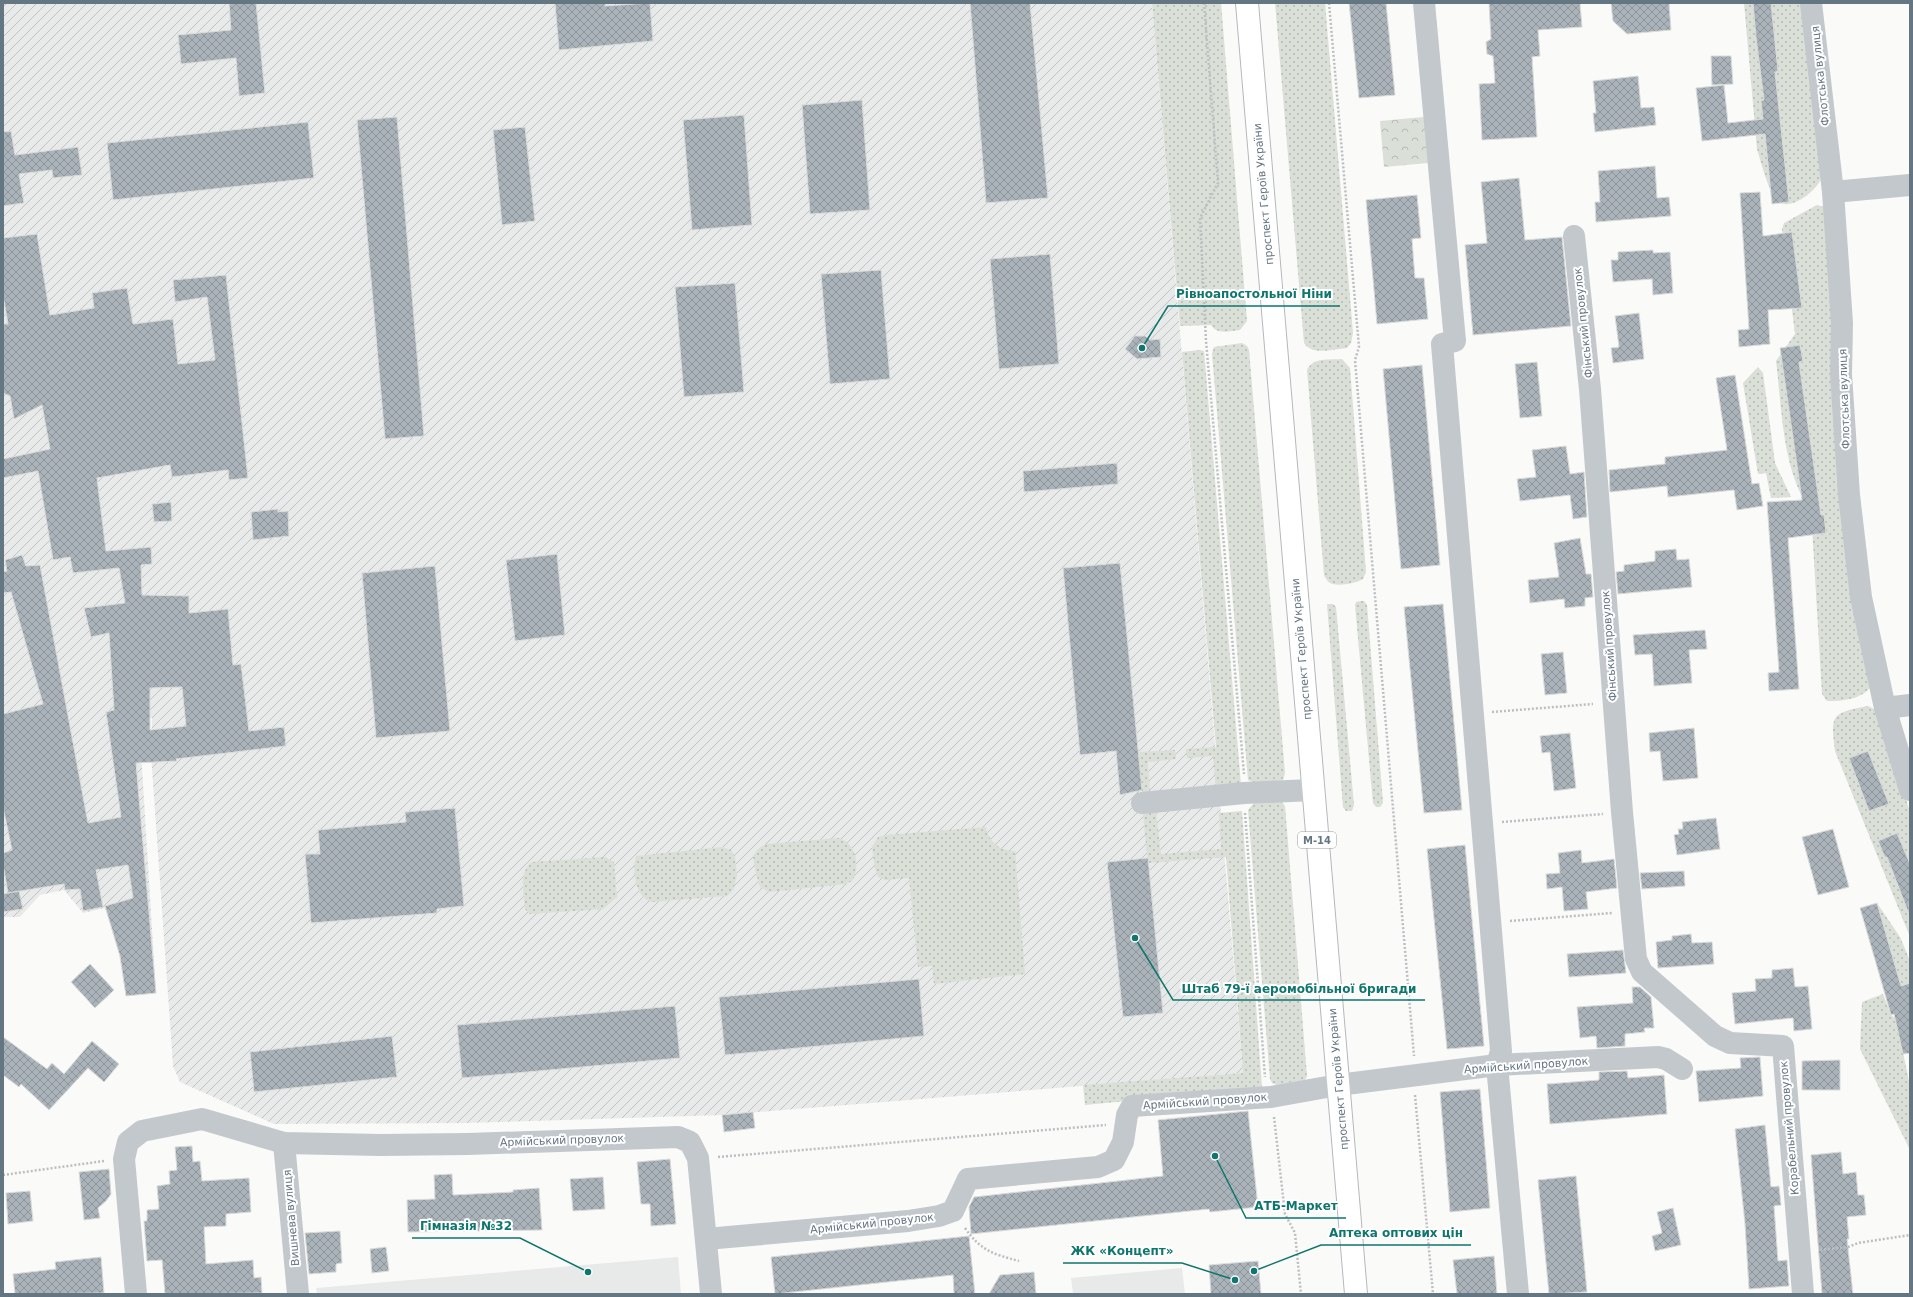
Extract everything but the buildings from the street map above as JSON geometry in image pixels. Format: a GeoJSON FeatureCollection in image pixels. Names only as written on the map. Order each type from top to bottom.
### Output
{"type":"FeatureCollection","features":[{"type":"Feature","properties":{"kind":"highway","name":"проспект Героїв України"},"geometry":{"type":"LineString","coordinates":[[1247,3],[1356,1294]]}},
{"type":"Feature","properties":{"kind":"street"},"geometry":{"type":"LineString","coordinates":[[1424,3],[1455,341],[1442,344],[1501,1051],[1497,1066],[1518,1294]]}},
{"type":"Feature","properties":{"kind":"street","name":"Флотська вулиця"},"geometry":{"type":"LineString","coordinates":[[1812,3],[1833,192],[1842,323],[1841,374],[1849,495],[1861,597],[1884,708],[1910,790]]}},
{"type":"Feature","properties":{"kind":"street"},"geometry":{"type":"LineString","coordinates":[[1833,192],[1910,185]]}},
{"type":"Feature","properties":{"kind":"street","name":"Фінський провулок"},"geometry":{"type":"LineString","coordinates":[[1574,236],[1590,389],[1622,812],[1636,959],[1642,972],[1704,1026]]}},
{"type":"Feature","properties":{"kind":"street"},"geometry":{"type":"LineString","coordinates":[[1884,708],[1910,705]]}},
{"type":"Feature","properties":{"kind":"street"},"geometry":{"type":"LineString","coordinates":[[1142,803],[1244,793],[1313,790]]}},
{"type":"Feature","properties":{"kind":"street","name":"Корабельний провулок"},"geometry":{"type":"LineString","coordinates":[[1704,1026],[1714,1036],[1730,1043],[1783,1046],[1803,1294]]}},
{"type":"Feature","properties":{"kind":"street","name":"Армійський провулок"},"geometry":{"type":"LineString","coordinates":[[124,1158],[128,1142],[142,1131],[202,1119],[284,1142],[380,1145],[468,1144],[678,1137],[690,1142],[698,1158],[706,1240],[908,1221],[939,1216],[953,1211],[968,1179],[1098,1167],[1114,1160],[1122,1142],[1127,1115],[1132,1106],[1271,1097],[1338,1085],[1497,1066],[1658,1057],[1666,1059],[1682,1069]]}},
{"type":"Feature","properties":{"kind":"street","name":"Вишнева вулиця"},"geometry":{"type":"LineString","coordinates":[[284,1142],[298,1294]]}},
{"type":"Feature","properties":{"kind":"street"},"geometry":{"type":"LineString","coordinates":[[124,1158],[136,1294]]}},
{"type":"Feature","properties":{"kind":"street"},"geometry":{"type":"LineString","coordinates":[[706,1240],[711,1294]]}},
{"type":"Feature","properties":{"kind":"path"},"geometry":{"type":"LineString","coordinates":[[1204,3],[1218,183],[1200,218],[1206,341],[1245,784],[1244,793],[1265,1075],[1271,1097],[1285,1214],[1295,1233],[1301,1294]]}},
{"type":"Feature","properties":{"kind":"path"},"geometry":{"type":"LineString","coordinates":[[1329,3],[1359,347],[1355,360],[1356,376],[1416,1075],[1414,1086],[1433,1294]]}},
{"type":"Feature","properties":{"kind":"path"},"geometry":{"type":"LineString","coordinates":[[1472,714],[1614,702]]}},
{"type":"Feature","properties":{"kind":"path"},"geometry":{"type":"LineString","coordinates":[[1481,823],[1622,812]]}},
{"type":"Feature","properties":{"kind":"path"},"geometry":{"type":"LineString","coordinates":[[1490,923],[1631,911]]}},
{"type":"Feature","properties":{"kind":"path"},"geometry":{"type":"LineString","coordinates":[[698,1158],[1126,1123]]}},
{"type":"Feature","properties":{"kind":"path"},"geometry":{"type":"LineString","coordinates":[[3,1175],[124,1158]]}},
{"type":"Feature","properties":{"kind":"path"},"geometry":{"type":"LineString","coordinates":[[953,1211],[970,1236],[990,1253],[1019,1261]]}},
{"type":"Feature","properties":{"kind":"path"},"geometry":{"type":"LineString","coordinates":[[1799,1251],[1848,1247],[1858,1243],[1910,1235]]}},
{"type":"Feature","properties":{"kind":"shaded area"},"geometry":{"type":"Polygon","coordinates":[[[3,3],[1152,3],[1243,1073],[722,1115],[466,1123],[274,1124],[180,1082],[173,1066],[151,755],[152,718],[139,719],[156,993],[126,996],[119,954],[105,908],[83,913],[64,890],[40,895],[20,917],[3,917],[3,3]]]}},
{"type":"Feature","properties":{"kind":"shaded area"},"geometry":{"type":"Polygon","coordinates":[[[678,1257],[681,1294],[317,1294],[316,1288],[678,1257]]]}},
{"type":"Feature","properties":{"kind":"shaded area"},"geometry":{"type":"Polygon","coordinates":[[[1182,1268],[1185,1294],[1073,1294],[1071,1278],[1182,1268]]]}},
{"type":"Feature","properties":{"kind":"green space"},"geometry":{"type":"Polygon","coordinates":[[[1152,3],[1221,3],[1247,321],[1240,330],[1220,331],[1211,325],[1180,326],[1152,3]]]}},
{"type":"Feature","properties":{"kind":"green space"},"geometry":{"type":"Polygon","coordinates":[[[1275,3],[1325,3],[1353,333],[1351,343],[1347,348],[1317,351],[1308,347],[1304,343],[1275,3]]]}},
{"type":"Feature","properties":{"kind":"green space"},"geometry":{"type":"Polygon","coordinates":[[[1744,3],[1802,3],[1822,168],[1820,181],[1813,190],[1801,199],[1788,204],[1782,204],[1774,198],[1757,149],[1744,3]]]}},
{"type":"Feature","properties":{"kind":"green space"},"geometry":{"type":"Polygon","coordinates":[[[1424,117],[1428,163],[1384,167],[1380,121],[1424,117]]]}},
{"type":"Feature","properties":{"kind":"green space"},"geometry":{"type":"Polygon","coordinates":[[[1817,205],[1824,207],[1870,688],[1866,692],[1856,697],[1833,701],[1827,701],[1822,694],[1811,510],[1801,495],[1794,478],[1789,459],[1782,419],[1776,361],[1795,334],[1782,229],[1784,223],[1817,205]]]}},
{"type":"Feature","properties":{"kind":"green space"},"geometry":{"type":"Polygon","coordinates":[[[1242,343],[1247,346],[1249,350],[1285,773],[1283,780],[1255,783],[1248,780],[1212,353],[1214,347],[1242,343]]]}},
{"type":"Feature","properties":{"kind":"green space"},"geometry":{"type":"Polygon","coordinates":[[[1204,351],[1241,785],[1216,790],[1213,756],[1187,758],[1186,749],[1216,747],[1182,352],[1204,351]]]}},
{"type":"Feature","properties":{"kind":"green space"},"geometry":{"type":"Polygon","coordinates":[[[1342,359],[1350,368],[1366,572],[1363,579],[1353,583],[1340,585],[1330,583],[1324,575],[1307,370],[1317,361],[1342,359]]]}},
{"type":"Feature","properties":{"kind":"green space"},"geometry":{"type":"Polygon","coordinates":[[[1758,367],[1763,373],[1775,463],[1791,497],[1771,498],[1766,473],[1758,474],[1743,383],[1758,367]]]}},
{"type":"Feature","properties":{"kind":"green space"},"geometry":{"type":"Polygon","coordinates":[[[1364,601],[1367,605],[1383,803],[1380,807],[1376,807],[1373,803],[1355,605],[1356,602],[1364,601]]]}},
{"type":"Feature","properties":{"kind":"green space"},"geometry":{"type":"Polygon","coordinates":[[[1327,604],[1333,604],[1336,607],[1354,805],[1352,811],[1346,811],[1343,807],[1327,604]]]}},
{"type":"Feature","properties":{"kind":"green space"},"geometry":{"type":"Polygon","coordinates":[[[1868,706],[1874,709],[1880,717],[1910,812],[1910,937],[1835,751],[1833,729],[1836,717],[1847,711],[1868,706]]]}},
{"type":"Feature","properties":{"kind":"green space"},"geometry":{"type":"Polygon","coordinates":[[[1175,750],[1176,759],[1148,762],[1150,795],[1142,792],[1138,752],[1175,750]]]}},
{"type":"Feature","properties":{"kind":"green space"},"geometry":{"type":"Polygon","coordinates":[[[1281,801],[1285,806],[1307,1076],[1305,1080],[1277,1085],[1272,1083],[1270,1079],[1248,810],[1254,803],[1281,801]]]}},
{"type":"Feature","properties":{"kind":"green space"},"geometry":{"type":"Polygon","coordinates":[[[1242,811],[1262,1088],[1085,1105],[1083,1085],[1243,1073],[1226,857],[1148,863],[1143,814],[1156,812],[1161,854],[1221,849],[1219,813],[1242,811]]]}},
{"type":"Feature","properties":{"kind":"green space"},"geometry":{"type":"Polygon","coordinates":[[[986,827],[992,841],[996,845],[1009,851],[1015,851],[1025,974],[934,984],[932,966],[918,967],[909,878],[885,880],[878,877],[875,869],[872,847],[878,837],[887,835],[986,827]]]}},
{"type":"Feature","properties":{"kind":"green space"},"geometry":{"type":"Polygon","coordinates":[[[839,838],[849,845],[855,856],[856,869],[852,881],[846,884],[769,892],[760,887],[753,856],[759,848],[766,844],[839,838]]]}},
{"type":"Feature","properties":{"kind":"green space"},"geometry":{"type":"Polygon","coordinates":[[[722,847],[731,850],[735,857],[737,876],[733,890],[727,896],[651,902],[641,895],[636,882],[634,868],[636,856],[722,847]]]}},
{"type":"Feature","properties":{"kind":"green space"},"geometry":{"type":"Polygon","coordinates":[[[605,857],[614,862],[617,897],[603,909],[530,914],[525,909],[523,877],[528,866],[532,862],[605,857]]]}},
{"type":"Feature","properties":{"kind":"green space"},"geometry":{"type":"Polygon","coordinates":[[[1877,903],[1900,937],[1910,961],[1910,983],[1901,986],[1877,903]]]}},
{"type":"Feature","properties":{"kind":"green space"},"geometry":{"type":"Polygon","coordinates":[[[1883,994],[1891,1015],[1896,1019],[1910,1086],[1910,1150],[1860,1049],[1862,1002],[1883,994]]]}},
{"type":"Feature","properties":{"kind":"place","name":"Рівноапостольної Ніни"},"geometry":{"type":"Point","coordinates":[1142,348]}},
{"type":"Feature","properties":{"kind":"place","name":"Штаб 79-ї аеромобільної бригади"},"geometry":{"type":"Point","coordinates":[1135,938]}},
{"type":"Feature","properties":{"kind":"place","name":"АТБ-Маркет"},"geometry":{"type":"Point","coordinates":[1215,1156]}},
{"type":"Feature","properties":{"kind":"place","name":"Аптека оптових цін"},"geometry":{"type":"Point","coordinates":[1254,1271]}},
{"type":"Feature","properties":{"kind":"place","name":"Гімназія №32"},"geometry":{"type":"Point","coordinates":[588,1272]}},
{"type":"Feature","properties":{"kind":"place","name":"ЖК «Концепт»"},"geometry":{"type":"Point","coordinates":[1235,1280]}}]}
